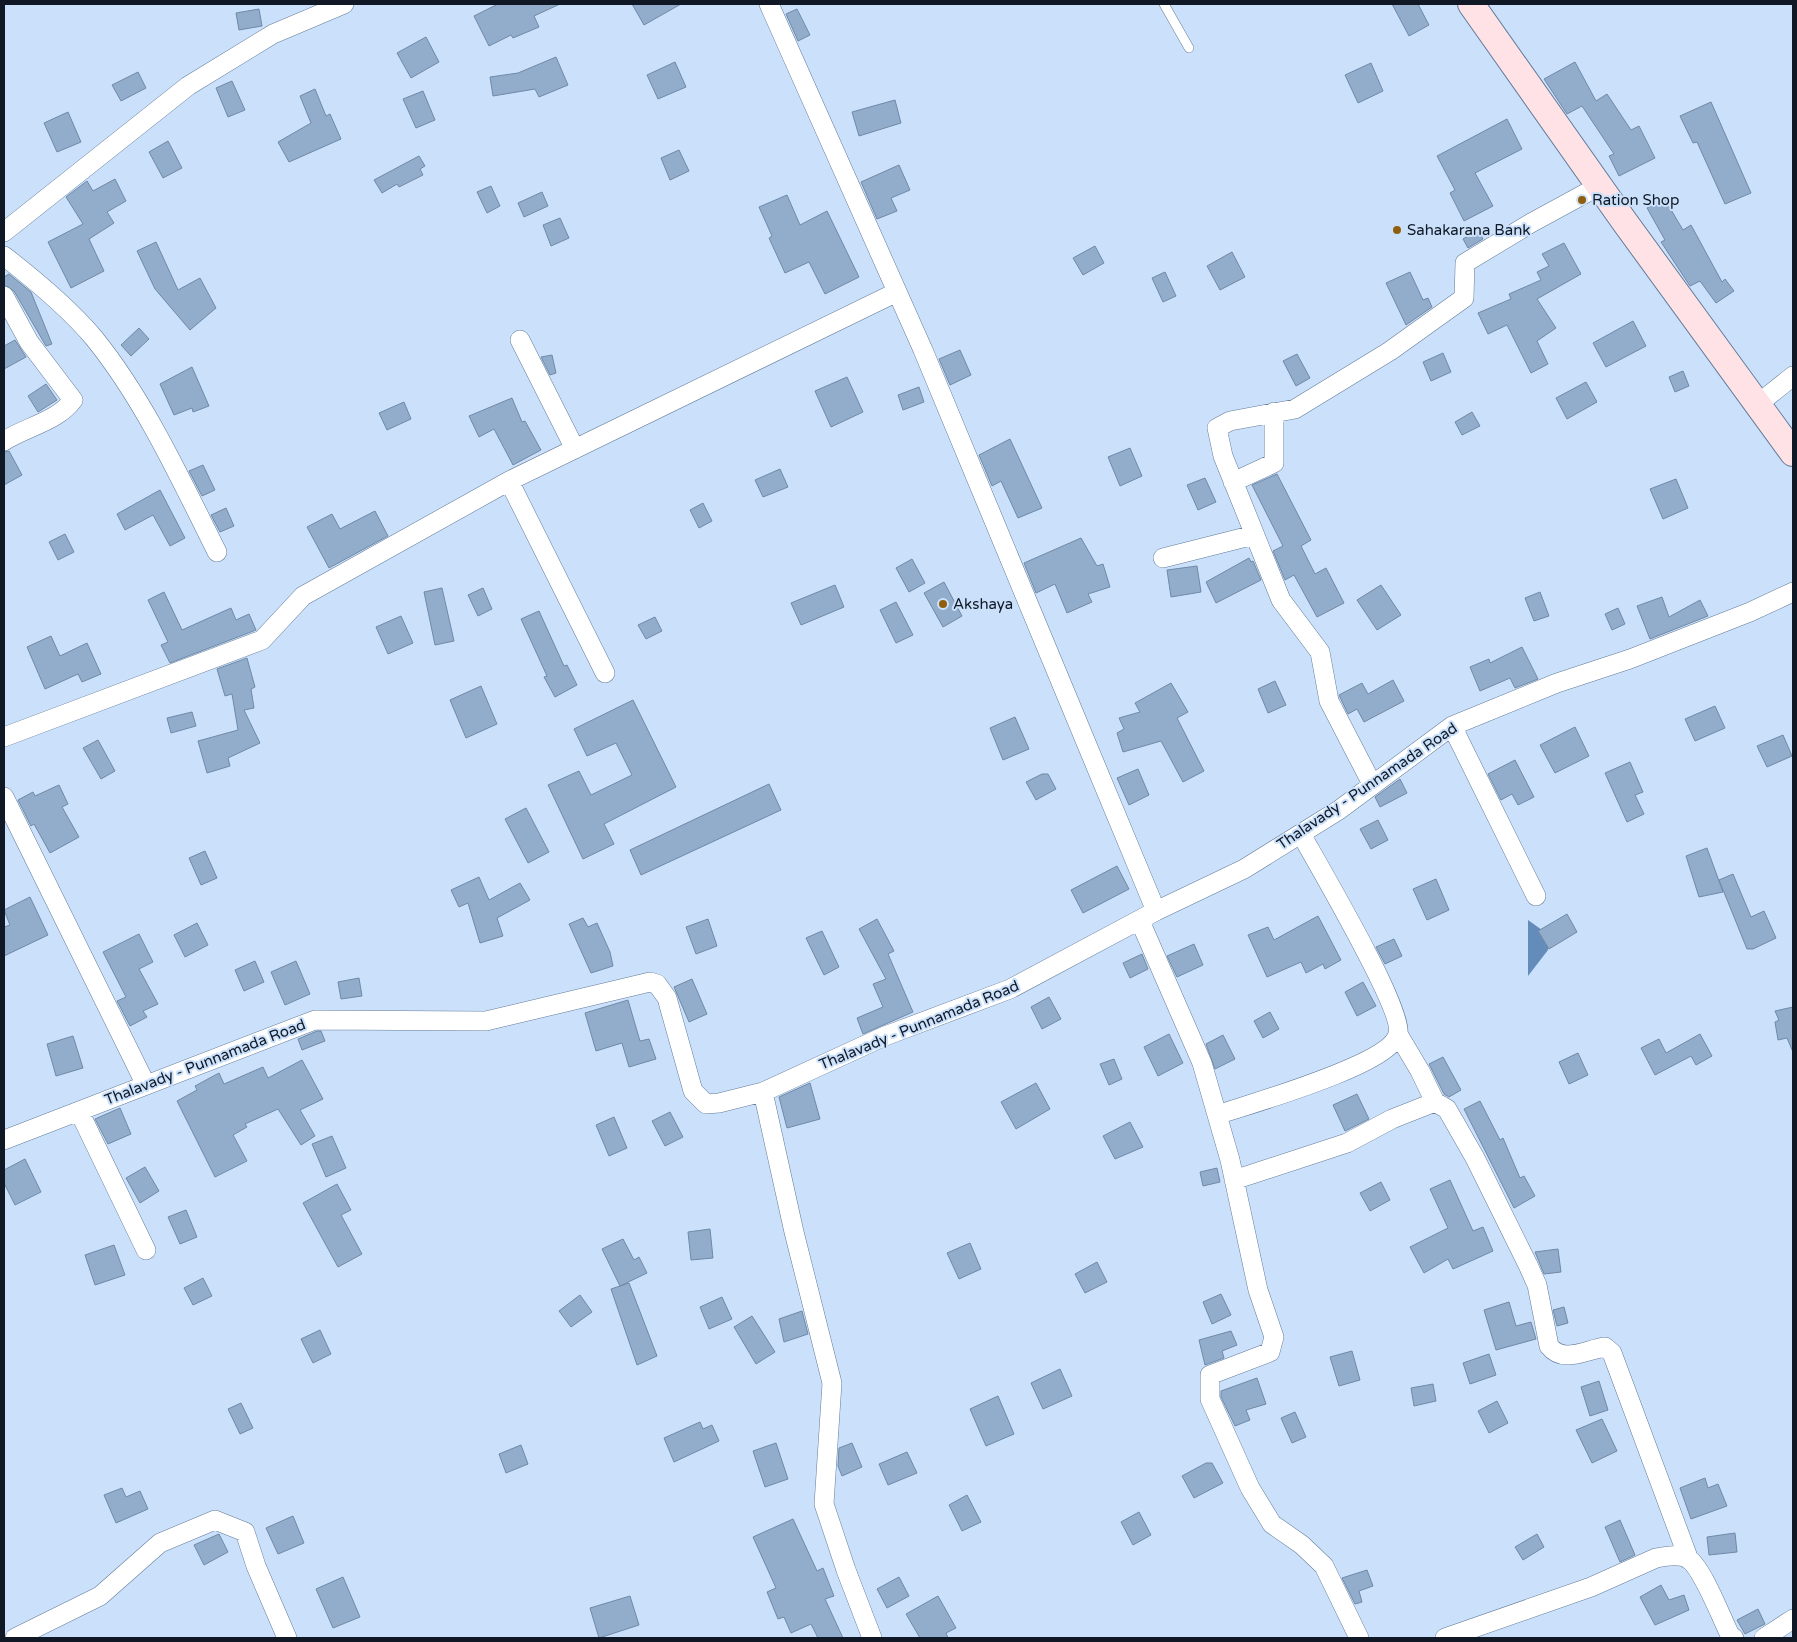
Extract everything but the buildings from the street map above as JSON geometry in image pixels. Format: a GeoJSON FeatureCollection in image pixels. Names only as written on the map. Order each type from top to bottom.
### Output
{"type":"FeatureCollection","features":[{"type":"Feature","properties":{"kind":"main road"},"geometry":{"type":"LineString","coordinates":[[1471,4],[1793,453]]}},
{"type":"Feature","properties":{"kind":"street"},"geometry":{"type":"LineString","coordinates":[[4,232],[188,86],[273,34],[344,4]]}},
{"type":"Feature","properties":{"kind":"street"},"geometry":{"type":"LineString","coordinates":[[769,4],[897,292],[1148,916],[1202,1064],[1234,1180],[1258,1290],[1274,1337],[1270,1352],[1210,1375],[1210,1399],[1250,1488],[1272,1524],[1302,1544],[1324,1566],[1359,1638]]}},
{"type":"Feature","properties":{"kind":"street"},"geometry":{"type":"LineString","coordinates":[[1372,784],[1329,701],[1320,652],[1281,600],[1223,456],[1217,428],[1230,421],[1295,408],[1397,346],[1464,298],[1465,263],[1531,223],[1600,186]]}},
{"type":"Feature","properties":{"kind":"street"},"geometry":{"type":"LineString","coordinates":[[4,256],[36,282],[94,338],[130,390],[163,446],[217,552]]}},
{"type":"Feature","properties":{"kind":"street"},"geometry":{"type":"LineString","coordinates":[[4,737],[262,640],[303,596],[509,481],[897,292]]}},
{"type":"Feature","properties":{"kind":"street"},"geometry":{"type":"LineString","coordinates":[[4,296],[29,342],[74,400],[65,411],[18,432],[4,441]]}},
{"type":"Feature","properties":{"kind":"street"},"geometry":{"type":"LineString","coordinates":[[520,340],[575,449]]}},
{"type":"Feature","properties":{"kind":"street"},"geometry":{"type":"LineString","coordinates":[[1758,404],[1793,376]]}},
{"type":"Feature","properties":{"kind":"street"},"geometry":{"type":"LineString","coordinates":[[1233,482],[1274,462],[1274,412]]}},
{"type":"Feature","properties":{"kind":"street"},"geometry":{"type":"LineString","coordinates":[[509,481],[605,673]]}},
{"type":"Feature","properties":{"kind":"street"},"geometry":{"type":"LineString","coordinates":[[1163,558],[1254,535]]}},
{"type":"Feature","properties":{"kind":"street","name":"Thalavady - Punnamada Road"},"geometry":{"type":"LineString","coordinates":[[4,1140],[315,1020],[486,1021],[650,982],[657,984],[667,998],[693,1092],[698,1097],[706,1104],[719,1103],[764,1092],[885,1036],[1010,990],[1148,916],[1244,869],[1339,810],[1452,726],[1557,683],[1630,659],[1750,612],[1793,592]]}},
{"type":"Feature","properties":{"kind":"street"},"geometry":{"type":"LineString","coordinates":[[1452,726],[1536,896]]}},
{"type":"Feature","properties":{"kind":"street"},"geometry":{"type":"LineString","coordinates":[[4,797],[146,1085]]}},
{"type":"Feature","properties":{"kind":"street"},"geometry":{"type":"LineString","coordinates":[[1301,834],[1376,971],[1396,1018],[1398,1034],[1420,1071],[1435,1102],[1447,1109],[1475,1158],[1528,1265],[1536,1285],[1549,1346],[1554,1353],[1566,1357],[1605,1347],[1612,1353],[1689,1560],[1701,1576],[1730,1635],[1734,1638]]}},
{"type":"Feature","properties":{"kind":"street"},"geometry":{"type":"LineString","coordinates":[[1217,1115],[1351,1069],[1388,1049],[1398,1034]]}},
{"type":"Feature","properties":{"kind":"street"},"geometry":{"type":"LineString","coordinates":[[764,1092],[794,1232],[832,1383],[824,1504],[846,1570],[872,1638]]}},
{"type":"Feature","properties":{"kind":"street"},"geometry":{"type":"LineString","coordinates":[[1234,1180],[1347,1143],[1392,1119],[1435,1102]]}},
{"type":"Feature","properties":{"kind":"street"},"geometry":{"type":"LineString","coordinates":[[79,1111],[146,1250]]}},
{"type":"Feature","properties":{"kind":"street"},"geometry":{"type":"LineString","coordinates":[[15,1638],[100,1596],[160,1543],[215,1520],[245,1532],[256,1566],[287,1638]]}},
{"type":"Feature","properties":{"kind":"street"},"geometry":{"type":"LineString","coordinates":[[1445,1638],[1591,1587],[1656,1558],[1680,1556],[1689,1560]]}},
{"type":"Feature","properties":{"kind":"street"},"geometry":{"type":"LineString","coordinates":[[1764,1638],[1793,1619]]}},
{"type":"Feature","properties":{"kind":"lane"},"geometry":{"type":"LineString","coordinates":[[1164,4],[1189,48]]}},
{"type":"Feature","properties":{"kind":"water"},"geometry":{"type":"Polygon","coordinates":[[[1528,920],[1549,935],[1548,950],[1528,976],[1528,920]]]}},
{"type":"Feature","properties":{"kind":"place","name":"Ration Shop"},"geometry":{"type":"Point","coordinates":[1582,200]}},
{"type":"Feature","properties":{"kind":"place","name":"Sahakarana Bank"},"geometry":{"type":"Point","coordinates":[1397,230]}},
{"type":"Feature","properties":{"kind":"place","name":"Akshaya"},"geometry":{"type":"Point","coordinates":[943,604]}}]}
